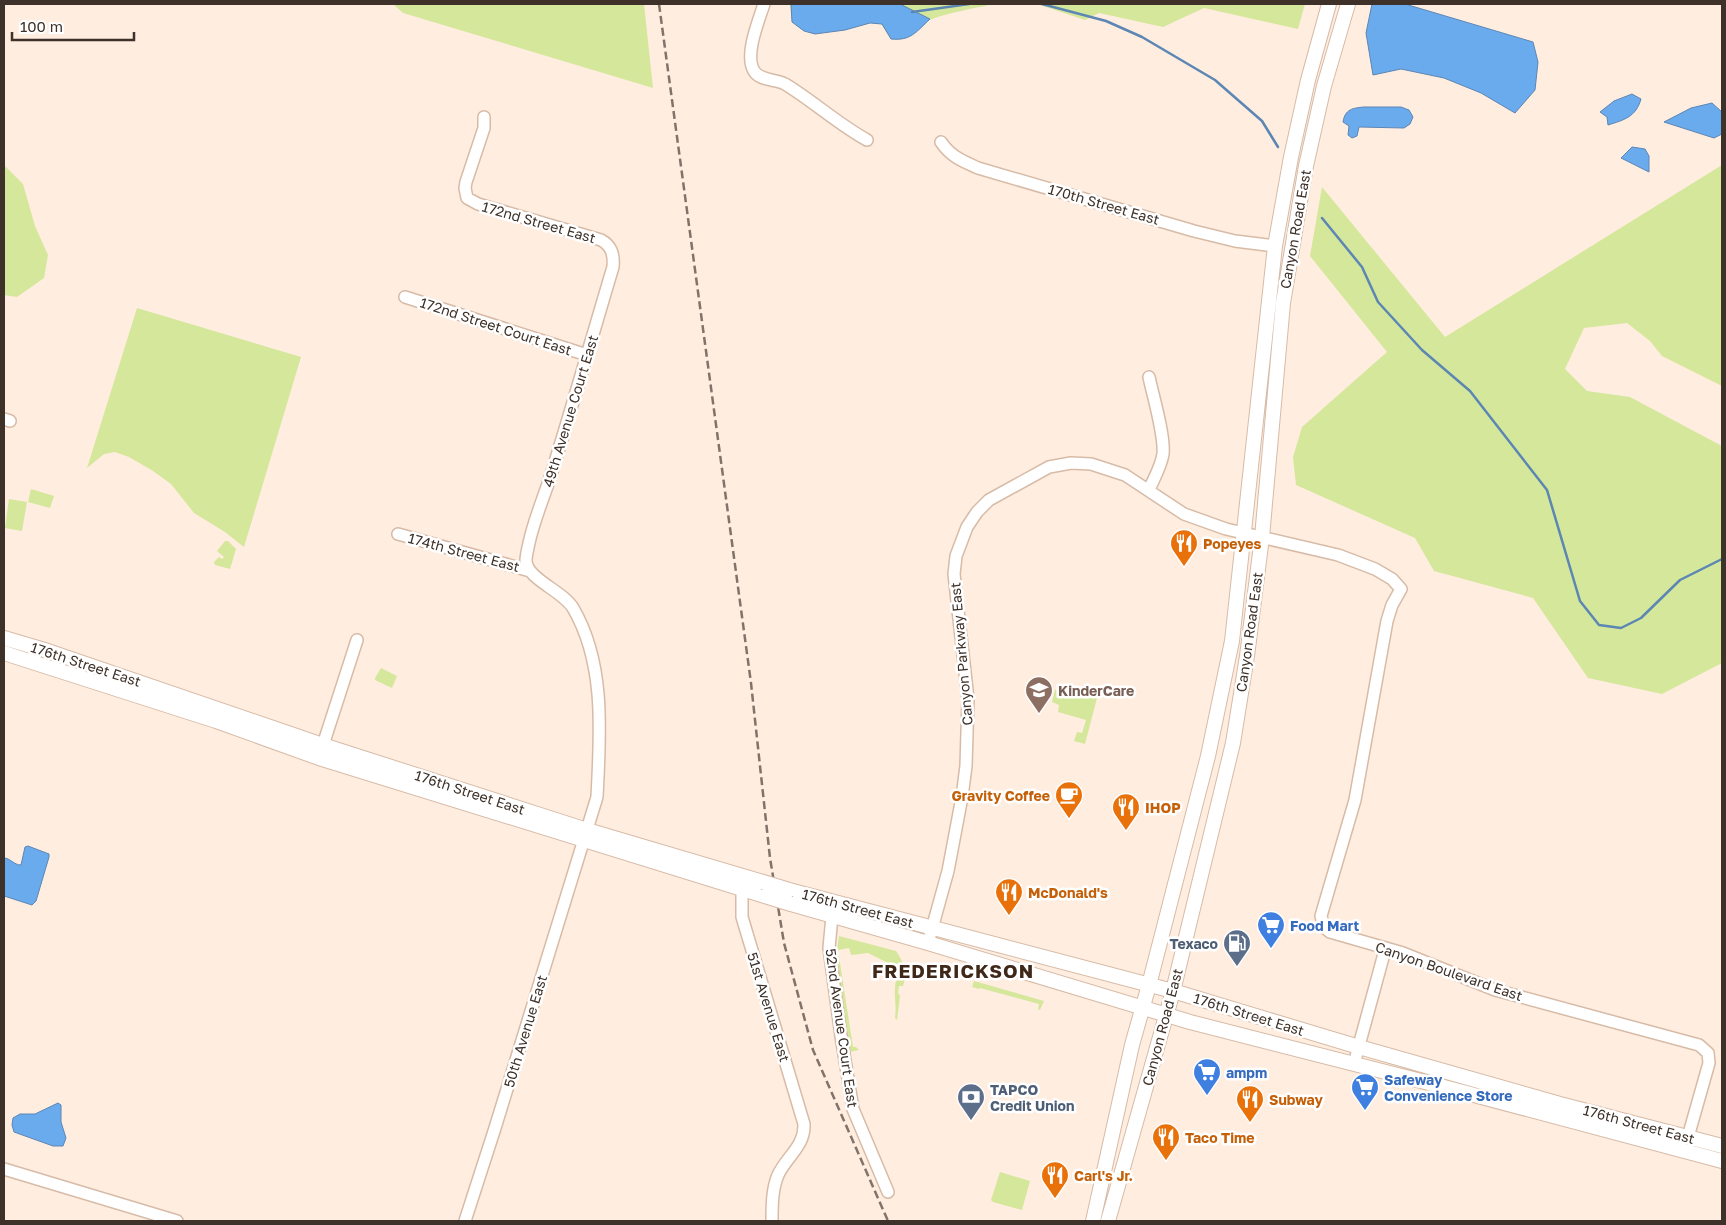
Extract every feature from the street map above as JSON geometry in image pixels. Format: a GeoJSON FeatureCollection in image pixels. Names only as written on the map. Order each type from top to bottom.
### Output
{"type":"FeatureCollection","features":[{"type":"Feature","properties":{"kind":"main road","name":"Canyon Road East"},"geometry":{"type":"LineString","coordinates":[[1093,1221],[1132,1045],[1208,756],[1223,688],[1232,641],[1275,246],[1291,157],[1308,80],[1330,4]]}},
{"type":"Feature","properties":{"kind":"main road","name":"Canyon Road East"},"geometry":{"type":"LineString","coordinates":[[1108,1221],[1173,991],[1233,743],[1247,656],[1262,537],[1283,303],[1306,166],[1324,86],[1348,4]]}},
{"type":"Feature","properties":{"kind":"main road"},"geometry":{"type":"LineString","coordinates":[[1275,246],[1283,254],[1283,303]]}},
{"type":"Feature","properties":{"kind":"main road","name":"176th Street East"},"geometry":{"type":"LineString","coordinates":[[4,638],[48,651],[742,889],[764,889]]}},
{"type":"Feature","properties":{"kind":"main road","name":"176th Street East"},"geometry":{"type":"LineString","coordinates":[[4,653],[216,721],[319,758],[586,835],[790,897],[933,928],[1173,991],[1359,1047],[1560,1104],[1722,1146]]}},
{"type":"Feature","properties":{"kind":"main road"},"geometry":{"type":"LineString","coordinates":[[216,721],[221,717],[289,738],[307,740]]}},
{"type":"Feature","properties":{"kind":"main road","name":"176th Street East"},"geometry":{"type":"LineString","coordinates":[[790,897],[832,916],[1166,1015],[1722,1161]]}},
{"type":"Feature","properties":{"kind":"main road"},"geometry":{"type":"LineString","coordinates":[[1676,1148],[1688,1146],[1722,1155]]}},
{"type":"Feature","properties":{"kind":"street"},"geometry":{"type":"LineString","coordinates":[[764,4],[750,59],[754,71],[760,76],[783,83],[850,131],[867,140]]}},
{"type":"Feature","properties":{"kind":"street","name":"172nd Street East"},"geometry":{"type":"LineString","coordinates":[[484,117],[484,128],[466,182],[466,195],[470,201],[601,240],[612,250]]}},
{"type":"Feature","properties":{"kind":"street","name":"170th Street East"},"geometry":{"type":"LineString","coordinates":[[942,142],[951,155],[978,168],[1194,231],[1235,241],[1275,246]]}},
{"type":"Feature","properties":{"kind":"street","name":"49th Avenue Court East"},"geometry":{"type":"LineString","coordinates":[[530,571],[526,560],[533,527],[550,480],[614,267],[612,250]]}},
{"type":"Feature","properties":{"kind":"street","name":"172nd Street Court East"},"geometry":{"type":"LineString","coordinates":[[405,298],[587,355]]}},
{"type":"Feature","properties":{"kind":"street"},"geometry":{"type":"LineString","coordinates":[[1149,377],[1163,452],[1160,467],[1149,490]]}},
{"type":"Feature","properties":{"kind":"street","name":"Canyon Parkway East"},"geometry":{"type":"LineString","coordinates":[[928,943],[948,871],[962,797],[967,758],[968,700],[954,574],[956,556],[967,527],[977,512],[1016,477],[1049,466],[1071,463],[1092,464],[1125,476],[1184,514],[1243,533]]}},
{"type":"Feature","properties":{"kind":"street"},"geometry":{"type":"LineString","coordinates":[[1243,533],[1262,537]]}},
{"type":"Feature","properties":{"kind":"street","name":"174th Street East"},"geometry":{"type":"LineString","coordinates":[[398,534],[530,571]]}},
{"type":"Feature","properties":{"kind":"street","name":"Canyon Boulevard East"},"geometry":{"type":"LineString","coordinates":[[1262,537],[1348,558],[1375,569],[1392,579],[1401,589],[1392,605],[1387,621],[1355,800],[1320,916],[1324,927],[1330,932],[1403,954],[1495,990],[1695,1044],[1703,1048],[1708,1053],[1709,1063],[1688,1137]]}},
{"type":"Feature","properties":{"kind":"street","name":"50th Avenue East"},"geometry":{"type":"LineString","coordinates":[[465,1221],[597,797],[600,742],[598,697],[593,664],[585,633],[572,606],[556,590],[530,571]]}},
{"type":"Feature","properties":{"kind":"street"},"geometry":{"type":"LineString","coordinates":[[323,745],[357,640]]}},
{"type":"Feature","properties":{"kind":"street","name":"51st Avenue East"},"geometry":{"type":"LineString","coordinates":[[742,889],[742,917],[804,1124],[803,1138],[800,1145],[783,1167],[776,1181],[772,1221]]}},
{"type":"Feature","properties":{"kind":"street","name":"52nd Avenue Court East"},"geometry":{"type":"LineString","coordinates":[[832,916],[829,948],[840,1036],[853,1110],[888,1192]]}},
{"type":"Feature","properties":{"kind":"street"},"geometry":{"type":"LineString","coordinates":[[1354,1064],[1385,950]]}},
{"type":"Feature","properties":{"kind":"street"},"geometry":{"type":"LineString","coordinates":[[4,1168],[176,1221]]}},
{"type":"Feature","properties":{"kind":"green space"},"geometry":{"type":"Polygon","coordinates":[[[393,4],[644,4],[653,88],[403,13],[393,4]]]}},
{"type":"Feature","properties":{"kind":"green space"},"geometry":{"type":"Polygon","coordinates":[[[790,4],[994,4],[933,19],[908,37],[891,39],[881,24],[870,23],[845,30],[815,34],[804,31],[792,22],[790,4]]]}},
{"type":"Feature","properties":{"kind":"green space"},"geometry":{"type":"Polygon","coordinates":[[[1037,4],[1305,4],[1298,29],[1204,8],[1163,27],[1099,13],[1085,20],[1037,4]]]}},
{"type":"Feature","properties":{"kind":"green space"},"geometry":{"type":"Polygon","coordinates":[[[4,165],[23,184],[35,226],[48,255],[44,278],[17,297],[4,295],[4,165]]]}},
{"type":"Feature","properties":{"kind":"green space"},"geometry":{"type":"Polygon","coordinates":[[[1722,165],[1722,386],[1662,356],[1650,341],[1627,323],[1584,328],[1565,369],[1587,391],[1630,397],[1722,446],[1722,663],[1662,694],[1588,678],[1533,598],[1434,571],[1415,538],[1296,485],[1293,457],[1302,427],[1387,352],[1310,256],[1322,187],[1445,337],[1722,165]]]}},
{"type":"Feature","properties":{"kind":"green space"},"geometry":{"type":"Polygon","coordinates":[[[137,308],[301,357],[244,547],[225,532],[194,513],[171,484],[129,457],[115,452],[104,454],[87,468],[137,308]]]}},
{"type":"Feature","properties":{"kind":"green space"},"geometry":{"type":"Polygon","coordinates":[[[31,489],[54,496],[50,508],[28,502],[31,489]]]}},
{"type":"Feature","properties":{"kind":"green space"},"geometry":{"type":"Polygon","coordinates":[[[9,499],[27,502],[22,531],[5,528],[9,499]]]}},
{"type":"Feature","properties":{"kind":"green space"},"geometry":{"type":"Polygon","coordinates":[[[225,541],[228,541],[236,549],[230,569],[215,565],[214,562],[219,557],[222,559],[224,557],[217,551],[225,541]]]}},
{"type":"Feature","properties":{"kind":"green space"},"geometry":{"type":"Polygon","coordinates":[[[381,668],[397,676],[392,688],[375,680],[381,668]]]}},
{"type":"Feature","properties":{"kind":"green space"},"geometry":{"type":"Polygon","coordinates":[[[1059,689],[1097,698],[1085,744],[1074,741],[1077,732],[1082,733],[1086,720],[1058,712],[1059,705],[1052,702],[1055,690],[1059,689]]]}},
{"type":"Feature","properties":{"kind":"green space"},"geometry":{"type":"Polygon","coordinates":[[[839,936],[896,951],[901,959],[905,973],[903,986],[899,986],[898,993],[900,996],[897,1020],[895,1018],[895,990],[896,981],[901,978],[899,964],[892,965],[868,953],[851,955],[849,948],[838,950],[853,1047],[859,1050],[850,1052],[835,952],[839,936]]]}},
{"type":"Feature","properties":{"kind":"green space"},"geometry":{"type":"Polygon","coordinates":[[[974,981],[1044,1001],[1040,1010],[1038,1009],[1039,1004],[972,987],[974,981]]]}},
{"type":"Feature","properties":{"kind":"green space"},"geometry":{"type":"Polygon","coordinates":[[[1000,1172],[1030,1181],[1022,1210],[991,1200],[1000,1172]]]}},
{"type":"Feature","properties":{"kind":"water"},"geometry":{"type":"Polygon","coordinates":[[[791,4],[900,4],[930,19],[917,32],[904,39],[891,39],[882,24],[870,23],[845,30],[815,34],[804,31],[792,22],[791,4]]]}},
{"type":"Feature","properties":{"kind":"water"},"geometry":{"type":"Polygon","coordinates":[[[1372,4],[1405,4],[1533,42],[1538,62],[1535,90],[1515,113],[1481,93],[1444,78],[1401,69],[1373,75],[1366,33],[1372,4]]]}},
{"type":"Feature","properties":{"kind":"water"},"geometry":{"type":"Polygon","coordinates":[[[1632,94],[1641,99],[1633,114],[1608,125],[1607,117],[1600,112],[1614,101],[1632,94]]]}},
{"type":"Feature","properties":{"kind":"water"},"geometry":{"type":"Polygon","coordinates":[[[1712,103],[1722,112],[1722,134],[1714,138],[1664,122],[1691,108],[1712,103]]]}},
{"type":"Feature","properties":{"kind":"water"},"geometry":{"type":"Polygon","coordinates":[[[1364,107],[1401,107],[1409,110],[1413,117],[1410,124],[1404,128],[1359,127],[1357,136],[1352,138],[1348,135],[1349,126],[1343,122],[1344,118],[1350,110],[1364,107]]]}},
{"type":"Feature","properties":{"kind":"water"},"geometry":{"type":"Polygon","coordinates":[[[1632,147],[1645,149],[1649,156],[1649,172],[1621,158],[1632,147]]]}},
{"type":"Feature","properties":{"kind":"water"},"geometry":{"type":"Polygon","coordinates":[[[28,846],[49,854],[36,901],[32,905],[4,896],[4,858],[21,865],[25,847],[28,846]]]}},
{"type":"Feature","properties":{"kind":"water"},"geometry":{"type":"Polygon","coordinates":[[[58,1103],[61,1105],[61,1122],[66,1138],[63,1146],[53,1146],[14,1132],[13,1118],[20,1114],[35,1114],[58,1103]]]}},
{"type":"Feature","properties":{"kind":"waterway"},"geometry":{"type":"LineString","coordinates":[[912,12],[969,4]]}},
{"type":"Feature","properties":{"kind":"waterway"},"geometry":{"type":"LineString","coordinates":[[1042,4],[1106,21],[1142,37],[1215,80],[1262,121],[1278,147]]}},
{"type":"Feature","properties":{"kind":"waterway"},"geometry":{"type":"LineString","coordinates":[[1322,218],[1362,267],[1378,302],[1422,350],[1470,391],[1547,490],[1580,601],[1599,625],[1621,628],[1641,618],[1680,580],[1722,559]]}},
{"type":"Feature","properties":{"kind":"railway"},"geometry":{"type":"LineString","coordinates":[[659,4],[751,683],[770,858],[784,943],[813,1050],[888,1221]]}},
{"type":"Feature","properties":{"kind":"place","name":"Popeyes"},"geometry":{"type":"Point","coordinates":[1184,567]}},
{"type":"Feature","properties":{"kind":"place","name":"KinderCare"},"geometry":{"type":"Point","coordinates":[1039,714]}},
{"type":"Feature","properties":{"kind":"place","name":"Gravity Coffee"},"geometry":{"type":"Point","coordinates":[1069,819]}},
{"type":"Feature","properties":{"kind":"place","name":"IHOP"},"geometry":{"type":"Point","coordinates":[1126,831]}},
{"type":"Feature","properties":{"kind":"place","name":"McDonald's"},"geometry":{"type":"Point","coordinates":[1009,916]}},
{"type":"Feature","properties":{"kind":"place","name":"Food Mart"},"geometry":{"type":"Point","coordinates":[1271,949]}},
{"type":"Feature","properties":{"kind":"place","name":"Texaco"},"geometry":{"type":"Point","coordinates":[1237,967]}},
{"type":"Feature","properties":{"kind":"place","name":"ampm"},"geometry":{"type":"Point","coordinates":[1207,1096]}},
{"type":"Feature","properties":{"kind":"place","name":"Safeway Convenience Store"},"geometry":{"type":"Point","coordinates":[1365,1111]}},
{"type":"Feature","properties":{"kind":"place","name":"TAPCO Credit Union"},"geometry":{"type":"Point","coordinates":[971,1121]}},
{"type":"Feature","properties":{"kind":"place","name":"Subway"},"geometry":{"type":"Point","coordinates":[1250,1123]}},
{"type":"Feature","properties":{"kind":"place","name":"Taco Time"},"geometry":{"type":"Point","coordinates":[1166,1161]}},
{"type":"Feature","properties":{"kind":"place","name":"Carl's Jr."},"geometry":{"type":"Point","coordinates":[1055,1199]}},
{"type":"Feature","properties":{"kind":"district","name":"FREDERICKSON"},"geometry":{"type":"Point","coordinates":[953,970]}}]}
